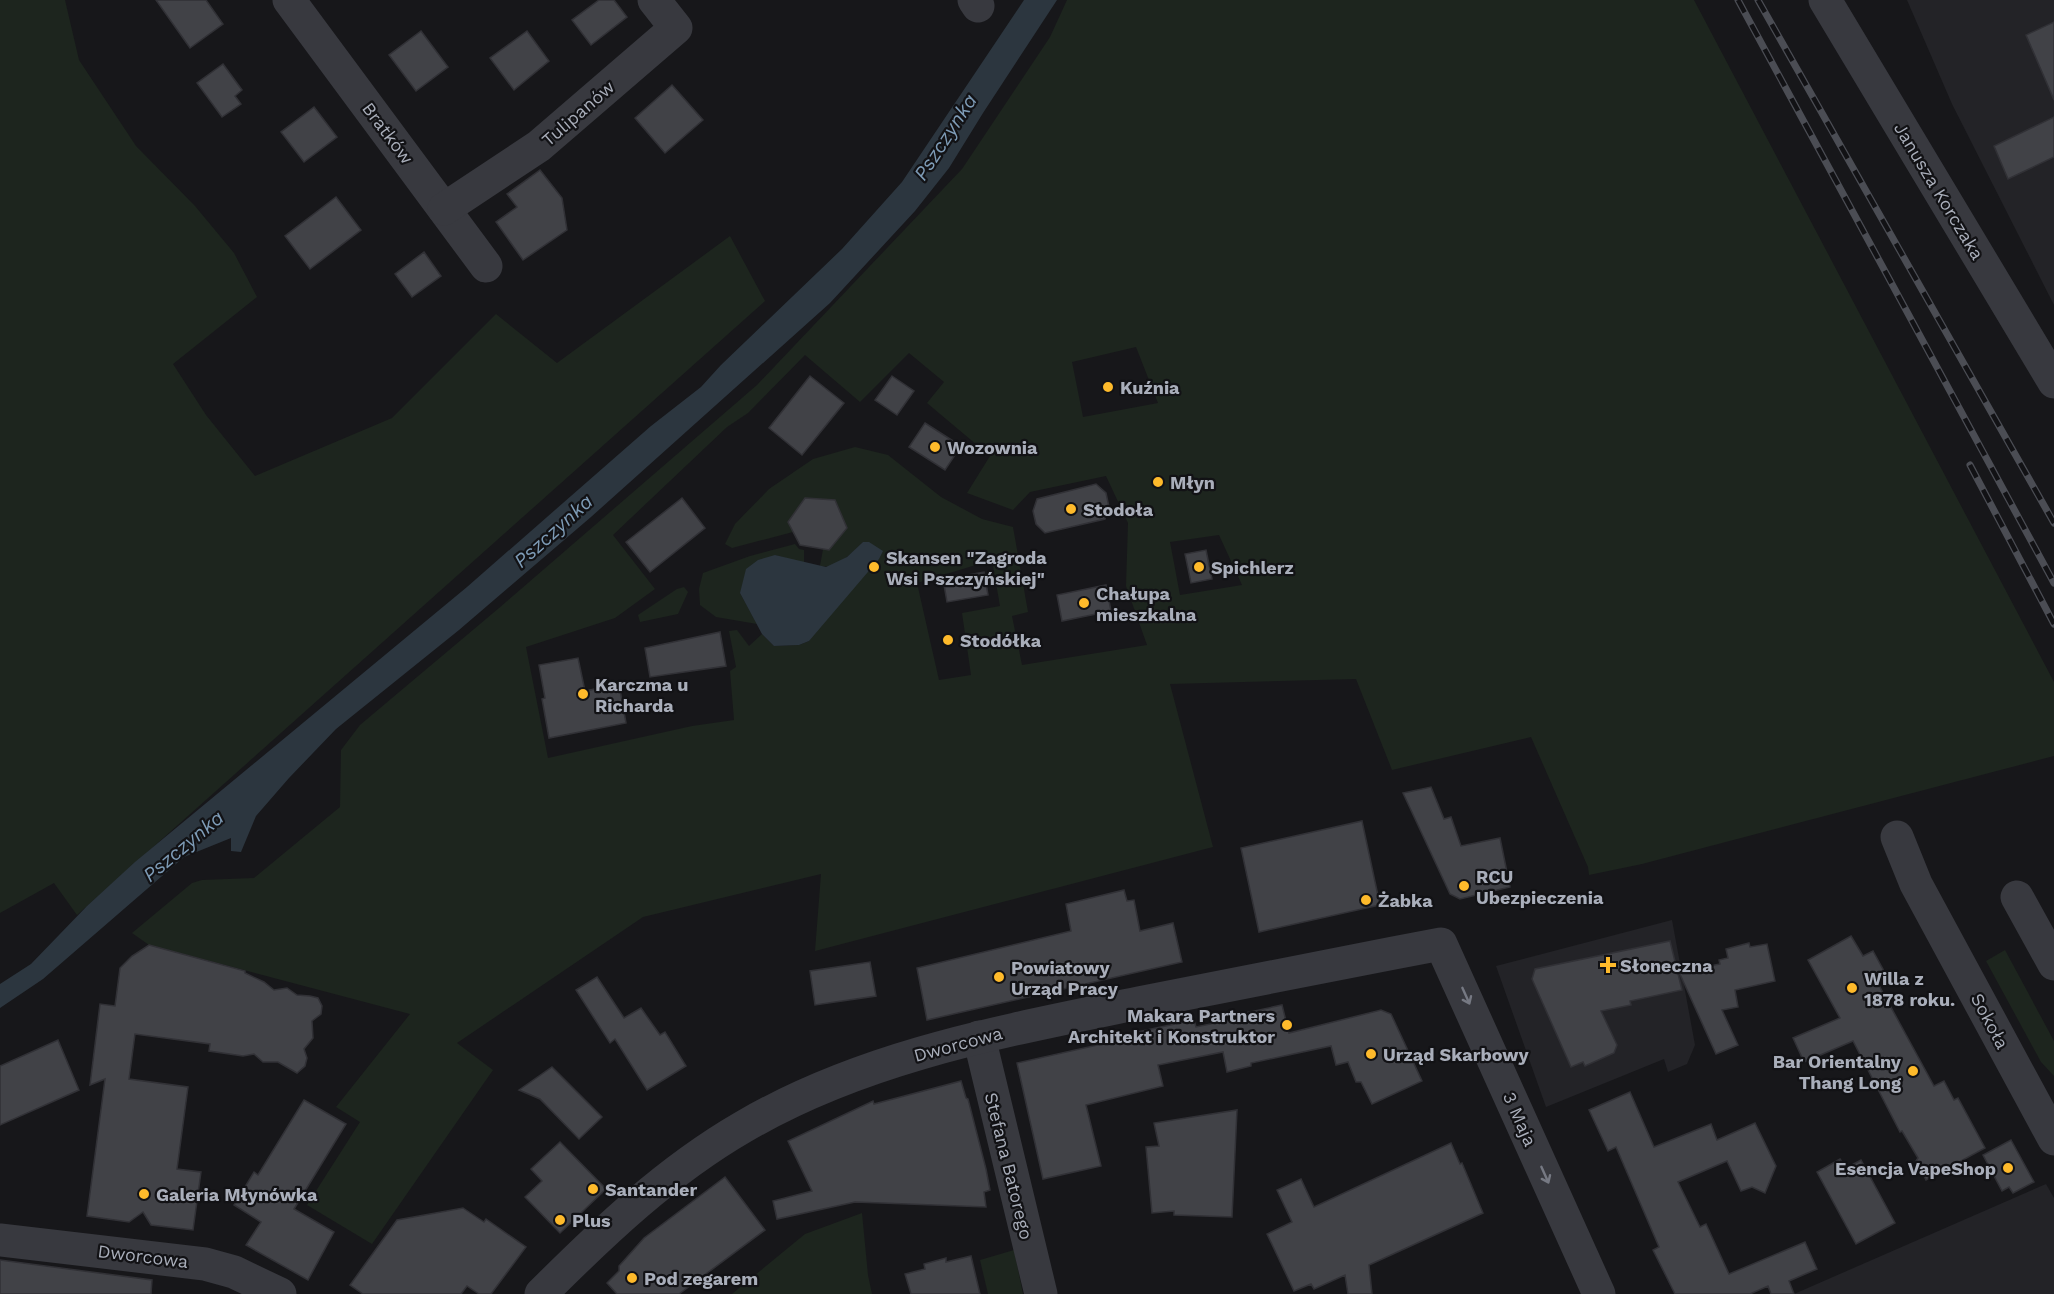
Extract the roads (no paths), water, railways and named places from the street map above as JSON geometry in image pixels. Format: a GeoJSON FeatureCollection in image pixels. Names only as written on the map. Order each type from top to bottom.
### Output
{"type":"FeatureCollection","features":[{"type":"Feature","properties":{"kind":"street","name":"Bratków"},"geometry":{"type":"LineString","coordinates":[[289,0],[486,266]]}},
{"type":"Feature","properties":{"kind":"street","name":"Tulipanów"},"geometry":{"type":"LineString","coordinates":[[444,209],[539,146],[676,28],[654,0]]}},
{"type":"Feature","properties":{"kind":"street","name":"Janusza Korczaka"},"geometry":{"type":"LineString","coordinates":[[1825,0],[2054,382]]}},
{"type":"Feature","properties":{"kind":"street","name":"Sokoła"},"geometry":{"type":"LineString","coordinates":[[1897,837],[1916,884],[2054,1139]]}},
{"type":"Feature","properties":{"kind":"street"},"geometry":{"type":"LineString","coordinates":[[2017,897],[2054,964]]}},
{"type":"Feature","properties":{"kind":"street","name":"Dworcowa"},"geometry":{"type":"LineString","coordinates":[[541,1294],[591,1245],[652,1191],[703,1152],[744,1126],[795,1100],[857,1073],[948,1045],[1030,1025],[1441,944]]}},
{"type":"Feature","properties":{"kind":"street","name":"3 Maja"},"geometry":{"type":"LineString","coordinates":[[1441,944],[1599,1294]]}},
{"type":"Feature","properties":{"kind":"street","name":"Stefana Batorego"},"geometry":{"type":"LineString","coordinates":[[979,1037],[1041,1294]]}},
{"type":"Feature","properties":{"kind":"street","name":"Dworcowa"},"geometry":{"type":"LineString","coordinates":[[0,1240],[205,1264],[234,1272],[280,1294]]}},
{"type":"Feature","properties":{"kind":"water","name":"Pszczynka"},"geometry":{"type":"Polygon","coordinates":[[[1024,0],[1057,0],[949,168],[915,211],[830,303],[591,517],[459,630],[336,729],[256,816],[241,852],[231,851],[231,838],[184,857],[43,979],[0,1008],[0,984],[31,964],[87,906],[135,862],[467,587],[651,426],[701,387],[842,249],[902,182],[1024,0]]]}},
{"type":"Feature","properties":{"kind":"water"},"geometry":{"type":"Polygon","coordinates":[[[863,542],[869,542],[883,551],[879,559],[809,641],[799,645],[774,646],[762,634],[740,593],[746,569],[758,560],[775,555],[826,567],[847,557],[863,542]]]}},
{"type":"Feature","properties":{"kind":"railway"},"geometry":{"type":"LineString","coordinates":[[1738,0],[2054,583]]}},
{"type":"Feature","properties":{"kind":"railway"},"geometry":{"type":"LineString","coordinates":[[1758,0],[2054,523]]}},
{"type":"Feature","properties":{"kind":"railway"},"geometry":{"type":"LineString","coordinates":[[1970,465],[2054,624]]}},
{"type":"Feature","properties":{"kind":"place","name":"Kuźnia"},"geometry":{"type":"Point","coordinates":[1108,387]}},
{"type":"Feature","properties":{"kind":"place","name":"Wozownia"},"geometry":{"type":"Point","coordinates":[935,447]}},
{"type":"Feature","properties":{"kind":"place","name":"Młyn"},"geometry":{"type":"Point","coordinates":[1158,482]}},
{"type":"Feature","properties":{"kind":"place","name":"Stodoła"},"geometry":{"type":"Point","coordinates":[1071,509]}},
{"type":"Feature","properties":{"kind":"place","name":"Skansen \"Zagroda Wsi Pszczyńskiej\""},"geometry":{"type":"Point","coordinates":[874,567]}},
{"type":"Feature","properties":{"kind":"place","name":"Spichlerz"},"geometry":{"type":"Point","coordinates":[1199,567]}},
{"type":"Feature","properties":{"kind":"place","name":"Chałupa mieszkalna"},"geometry":{"type":"Point","coordinates":[1084,603]}},
{"type":"Feature","properties":{"kind":"place","name":"Stodółka"},"geometry":{"type":"Point","coordinates":[948,640]}},
{"type":"Feature","properties":{"kind":"place","name":"Karczma u Richarda"},"geometry":{"type":"Point","coordinates":[583,694]}},
{"type":"Feature","properties":{"kind":"place","name":"RCU Ubezpieczenia"},"geometry":{"type":"Point","coordinates":[1464,886]}},
{"type":"Feature","properties":{"kind":"place","name":"Żabka"},"geometry":{"type":"Point","coordinates":[1366,900]}},
{"type":"Feature","properties":{"kind":"place","name":"Słoneczna"},"geometry":{"type":"Point","coordinates":[1608,965]}},
{"type":"Feature","properties":{"kind":"place","name":"Powiatowy Urząd Pracy"},"geometry":{"type":"Point","coordinates":[999,977]}},
{"type":"Feature","properties":{"kind":"place","name":"Willa z 1878 roku."},"geometry":{"type":"Point","coordinates":[1852,988]}},
{"type":"Feature","properties":{"kind":"place","name":"Makara Partners Architekt i Konstruktor"},"geometry":{"type":"Point","coordinates":[1287,1025]}},
{"type":"Feature","properties":{"kind":"place","name":"Urząd Skarbowy"},"geometry":{"type":"Point","coordinates":[1371,1054]}},
{"type":"Feature","properties":{"kind":"place","name":"Bar Orientalny Thang Long"},"geometry":{"type":"Point","coordinates":[1913,1071]}},
{"type":"Feature","properties":{"kind":"place","name":"Esencja VapeShop"},"geometry":{"type":"Point","coordinates":[2008,1168]}},
{"type":"Feature","properties":{"kind":"place","name":"Santander"},"geometry":{"type":"Point","coordinates":[593,1189]}},
{"type":"Feature","properties":{"kind":"place","name":"Galeria Młynówka"},"geometry":{"type":"Point","coordinates":[144,1194]}},
{"type":"Feature","properties":{"kind":"place","name":"Plus"},"geometry":{"type":"Point","coordinates":[560,1220]}},
{"type":"Feature","properties":{"kind":"place","name":"Pod zegarem"},"geometry":{"type":"Point","coordinates":[632,1278]}}]}
